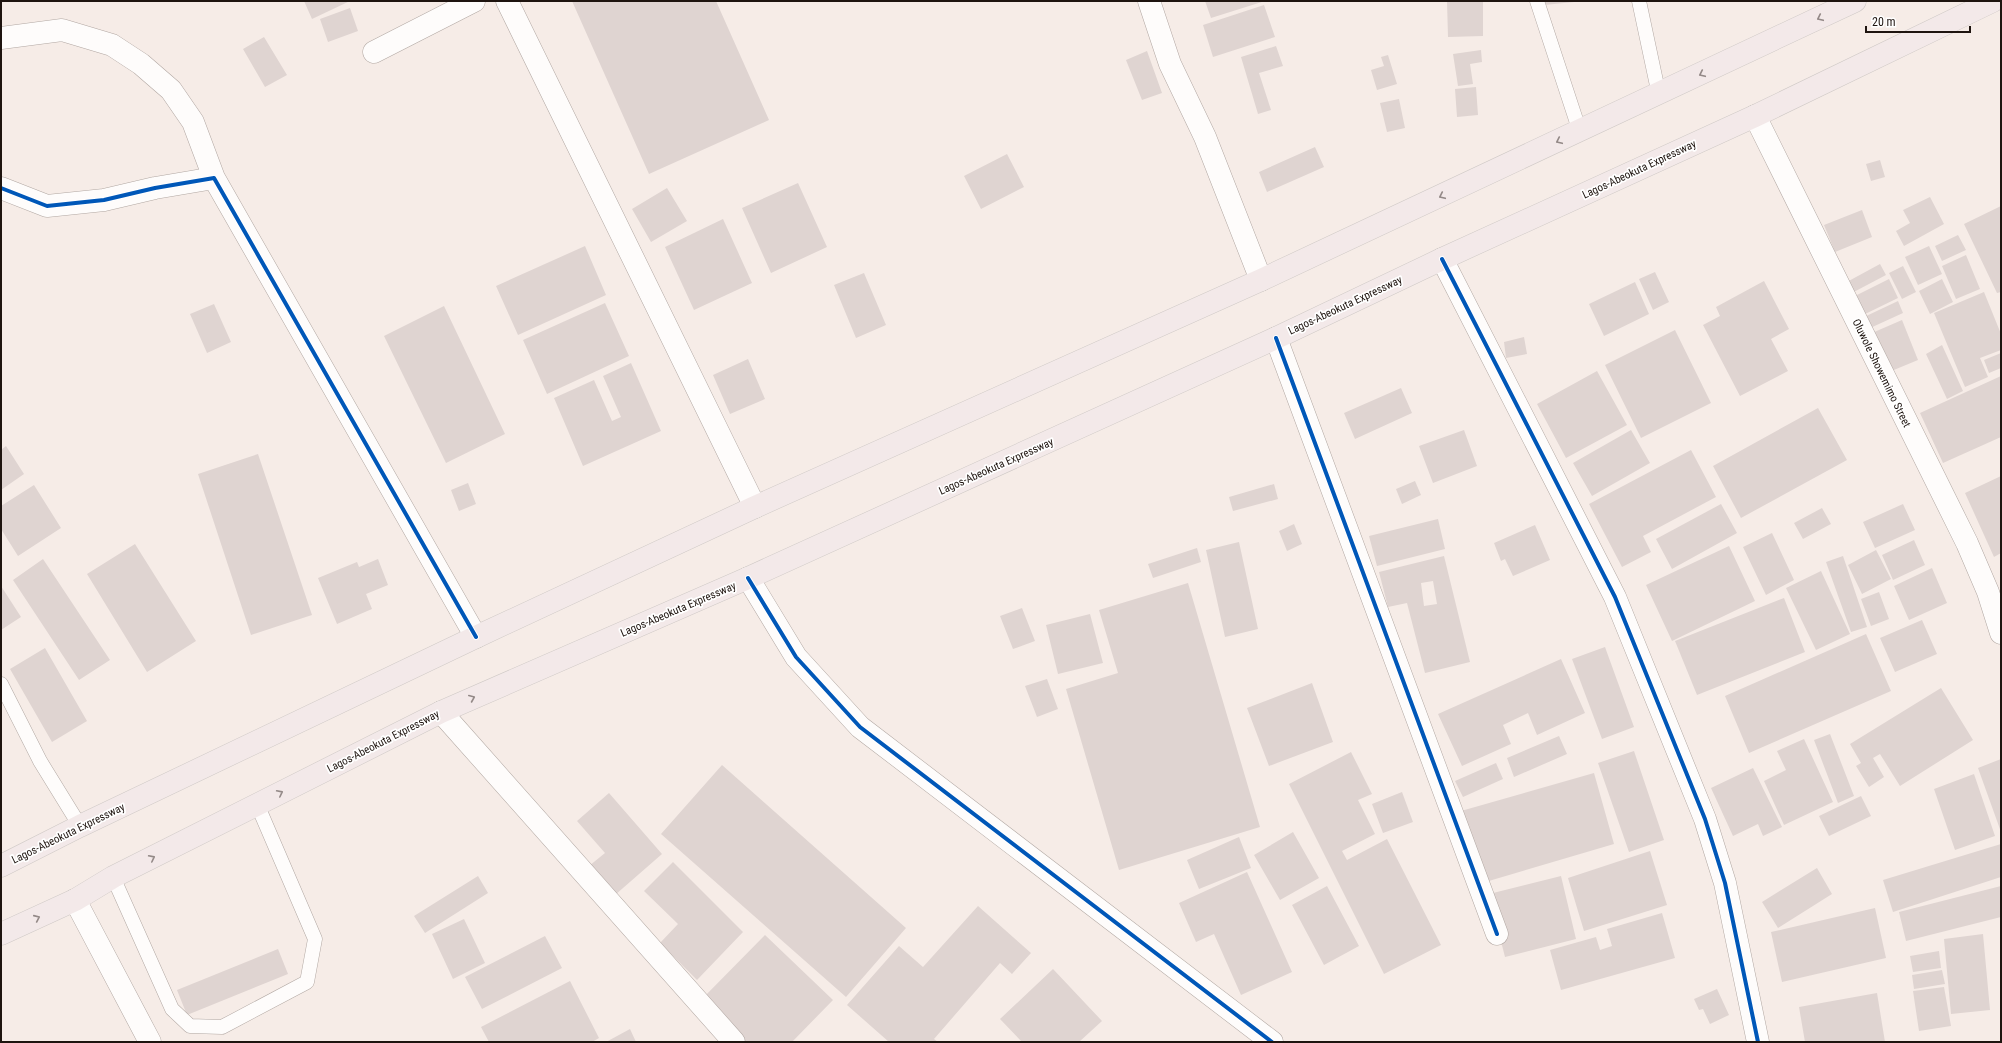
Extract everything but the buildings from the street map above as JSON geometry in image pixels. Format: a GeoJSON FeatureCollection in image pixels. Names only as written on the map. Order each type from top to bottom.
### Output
{"type":"FeatureCollection","features":[{"type":"Feature","properties":{"kind":"highway","name":"Lagos-Abeokuta Expressway"},"geometry":{"type":"LineString","coordinates":[[1,866],[80,826],[476,637],[755,507],[1261,280],[1659,95],[1855,1]]}},
{"type":"Feature","properties":{"kind":"highway","name":"Lagos-Abeokuta Expressway"},"geometry":{"type":"LineString","coordinates":[[1,934],[75,900],[113,877],[441,712],[748,578],[1276,338],[1442,259],[1755,116],[1993,1]]}},
{"type":"Feature","properties":{"kind":"street"},"geometry":{"type":"LineString","coordinates":[[374,52],[474,1]]}},
{"type":"Feature","properties":{"kind":"street"},"geometry":{"type":"LineString","coordinates":[[508,1],[755,507]]}},
{"type":"Feature","properties":{"kind":"street"},"geometry":{"type":"LineString","coordinates":[[1149,1],[1170,64],[1205,137],[1261,280]]}},
{"type":"Feature","properties":{"kind":"street"},"geometry":{"type":"LineString","coordinates":[[1,38],[62,30],[112,45],[141,64],[171,90],[193,122],[214,178],[476,637]]}},
{"type":"Feature","properties":{"kind":"street","name":"Oluwole Showemimo Street"},"geometry":{"type":"LineString","coordinates":[[1755,116],[1968,543],[1988,592],[2001,633]]}},
{"type":"Feature","properties":{"kind":"street"},"geometry":{"type":"LineString","coordinates":[[1,188],[47,206],[104,200],[155,188],[214,178]]}},
{"type":"Feature","properties":{"kind":"street"},"geometry":{"type":"LineString","coordinates":[[1442,259],[1615,597],[1702,812],[1725,883],[1758,1042]]}},
{"type":"Feature","properties":{"kind":"street"},"geometry":{"type":"LineString","coordinates":[[1276,338],[1497,934]]}},
{"type":"Feature","properties":{"kind":"street"},"geometry":{"type":"LineString","coordinates":[[748,578],[796,657],[860,727],[1272,1042]]}},
{"type":"Feature","properties":{"kind":"street"},"geometry":{"type":"LineString","coordinates":[[441,712],[734,1042]]}},
{"type":"Feature","properties":{"kind":"street"},"geometry":{"type":"LineString","coordinates":[[75,900],[150,1042]]}},
{"type":"Feature","properties":{"kind":"lane"},"geometry":{"type":"LineString","coordinates":[[1537,1],[1580,132]]}},
{"type":"Feature","properties":{"kind":"lane"},"geometry":{"type":"LineString","coordinates":[[1639,1],[1659,95]]}},
{"type":"Feature","properties":{"kind":"lane"},"geometry":{"type":"LineString","coordinates":[[1,684],[40,761],[80,826]]}},
{"type":"Feature","properties":{"kind":"lane"},"geometry":{"type":"LineString","coordinates":[[113,877],[172,1010],[190,1026],[222,1027],[307,982],[314,954],[315,939],[257,804]]}},
{"type":"Feature","properties":{"kind":"cycle path"},"geometry":{"type":"LineString","coordinates":[[1,188],[47,206],[104,200],[155,188],[214,178],[476,637]]}},
{"type":"Feature","properties":{"kind":"cycle path"},"geometry":{"type":"LineString","coordinates":[[1442,259],[1615,597],[1705,819],[1725,883],[1758,1042]]}},
{"type":"Feature","properties":{"kind":"cycle path"},"geometry":{"type":"LineString","coordinates":[[1276,338],[1497,934]]}},
{"type":"Feature","properties":{"kind":"cycle path"},"geometry":{"type":"LineString","coordinates":[[748,578],[796,657],[860,727],[1272,1042]]}}]}
